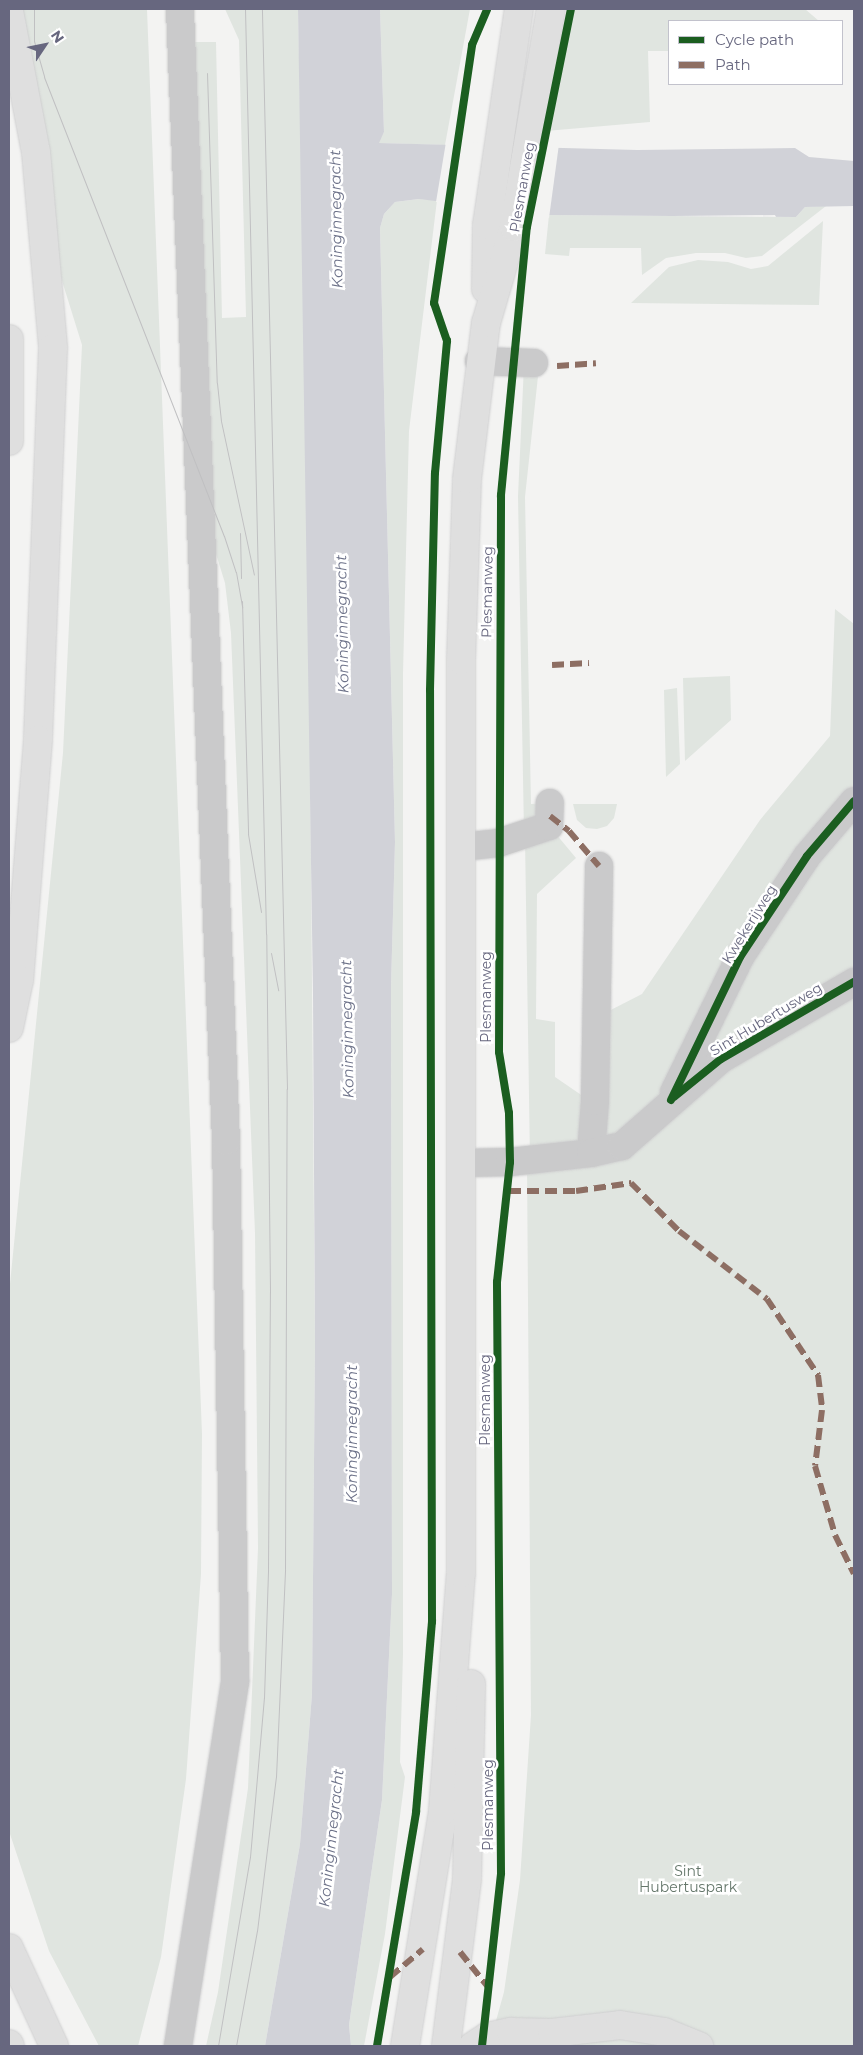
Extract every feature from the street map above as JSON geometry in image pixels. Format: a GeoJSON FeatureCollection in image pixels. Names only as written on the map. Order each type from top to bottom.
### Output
{"type":"FeatureCollection","features":[{"type":"Feature","properties":{"kind":"main road","name":"Plesmanweg"},"geometry":{"type":"LineString","coordinates":[[486,323],[487,225],[519,9]]}},
{"type":"Feature","properties":{"kind":"main road","name":"Plesmanweg"},"geometry":{"type":"LineString","coordinates":[[408,2034],[443,1811],[461,1573],[462,570],[467,478],[479,361],[486,323],[514,227],[551,9]]}},
{"type":"Feature","properties":{"kind":"main road"},"geometry":{"type":"LineString","coordinates":[[9,11],[36,152],[53,348],[38,740],[19,980],[9,1028]]}},
{"type":"Feature","properties":{"kind":"main road"},"geometry":{"type":"LineString","coordinates":[[9,340],[9,441]]}},
{"type":"Feature","properties":{"kind":"main road","name":"Plesmanweg"},"geometry":{"type":"LineString","coordinates":[[446,2046],[461,1944],[470,1820],[471,1676],[461,1573]]}},
{"type":"Feature","properties":{"kind":"main road"},"geometry":{"type":"LineString","coordinates":[[9,1948],[54,2046]]}},
{"type":"Feature","properties":{"kind":"main road"},"geometry":{"type":"LineString","coordinates":[[472,2046],[490,2036],[511,2032],[552,2033],[620,2025],[656,2030],[699,2046]]}},
{"type":"Feature","properties":{"kind":"street"},"geometry":{"type":"LineString","coordinates":[[178,2046],[235,1681],[226,1141],[180,9]]}},
{"type":"Feature","properties":{"kind":"street"},"geometry":{"type":"LineString","coordinates":[[479,361],[534,363]]}},
{"type":"Feature","properties":{"kind":"street","name":"Kwekerijweg"},"geometry":{"type":"LineString","coordinates":[[670,1100],[740,958],[807,856],[854,801]]}},
{"type":"Feature","properties":{"kind":"street"},"geometry":{"type":"LineString","coordinates":[[461,847],[498,843],[549,826],[550,803]]}},
{"type":"Feature","properties":{"kind":"street"},"geometry":{"type":"LineString","coordinates":[[591,1154],[596,1092],[599,866]]}},
{"type":"Feature","properties":{"kind":"street","name":"Sint Hubertusweg"},"geometry":{"type":"LineString","coordinates":[[460,1163],[591,1154],[622,1146],[670,1100],[721,1059],[854,982]]}},
{"type":"Feature","properties":{"kind":"green space"},"geometry":{"type":"Polygon","coordinates":[[[16,9],[147,9],[202,1434],[201,1574],[186,1779],[161,1957],[138,2046],[99,2046],[49,1951],[9,1831],[9,1294],[63,753],[82,345],[44,223],[16,9]]]}},
{"type":"Feature","properties":{"kind":"green space"},"geometry":{"type":"Polygon","coordinates":[[[225,9],[298,9],[308,499],[315,1346],[312,1694],[300,1844],[265,2046],[206,2046],[218,1992],[248,1788],[258,1548],[255,1233],[231,633],[225,583],[212,541],[193,42],[216,42],[222,318],[246,317],[239,40],[225,9]]]}},
{"type":"Feature","properties":{"kind":"green space"},"geometry":{"type":"Polygon","coordinates":[[[380,9],[470,9],[445,145],[378,143],[384,132],[380,9]]]}},
{"type":"Feature","properties":{"kind":"green space"},"geometry":{"type":"Polygon","coordinates":[[[574,9],[805,9],[818,20],[668,20],[668,51],[648,51],[650,122],[546,131],[574,9]]]}},
{"type":"Feature","properties":{"kind":"green space"},"geometry":{"type":"Polygon","coordinates":[[[419,199],[437,200],[409,431],[403,674],[403,1654],[400,1762],[405,1777],[385,1934],[364,2046],[351,2046],[349,2025],[382,1800],[392,1594],[391,986],[395,842],[380,228],[384,214],[395,202],[419,199]]]}},
{"type":"Feature","properties":{"kind":"green space"},"geometry":{"type":"Polygon","coordinates":[[[826,206],[762,256],[746,258],[725,253],[696,253],[666,258],[642,275],[641,248],[570,248],[569,256],[545,254],[549,215],[796,217],[805,207],[826,206]]]}},
{"type":"Feature","properties":{"kind":"green space"},"geometry":{"type":"Polygon","coordinates":[[[823,221],[819,305],[631,303],[669,267],[698,260],[728,262],[751,269],[768,266],[823,221]]]}},
{"type":"Feature","properties":{"kind":"green space"},"geometry":{"type":"Polygon","coordinates":[[[524,365],[539,367],[525,497],[531,804],[549,803],[524,834],[518,496],[524,365]]]}},
{"type":"Feature","properties":{"kind":"green space","name":"Sint Hubertuspark"},"geometry":{"type":"Polygon","coordinates":[[[835,609],[854,624],[854,795],[801,852],[735,954],[664,1090],[648,1115],[621,1146],[648,1118],[666,1090],[739,957],[812,861],[854,813],[854,2046],[489,2046],[504,1992],[520,1880],[531,1715],[527,1164],[591,1154],[612,1148],[592,1152],[599,1016],[642,994],[760,820],[830,736],[835,609]]]}},
{"type":"Feature","properties":{"kind":"green space"},"geometry":{"type":"Polygon","coordinates":[[[730,676],[731,720],[685,761],[683,678],[730,676]]]}},
{"type":"Feature","properties":{"kind":"green space"},"geometry":{"type":"Polygon","coordinates":[[[677,688],[680,764],[666,777],[664,690],[677,688]]]}},
{"type":"Feature","properties":{"kind":"green space"},"geometry":{"type":"Polygon","coordinates":[[[573,804],[617,804],[614,818],[607,826],[597,829],[586,828],[577,820],[573,804]]]}},
{"type":"Feature","properties":{"kind":"green space"},"geometry":{"type":"Polygon","coordinates":[[[551,828],[576,858],[537,894],[536,1019],[555,1022],[555,1077],[593,1103],[590,1152],[530,1161],[525,839],[551,828]]]}},
{"type":"Feature","properties":{"kind":"water","name":"Koninginnegracht"},"geometry":{"type":"Polygon","coordinates":[[[298,9],[380,9],[384,132],[379,143],[637,150],[795,148],[809,157],[854,161],[854,206],[805,207],[796,217],[549,215],[419,199],[395,202],[384,214],[380,228],[395,842],[391,986],[392,1594],[382,1800],[349,2025],[351,2046],[265,2046],[300,1844],[312,1694],[315,1346],[313,994],[298,9]]]}},
{"type":"Feature","properties":{"kind":"pier"},"geometry":{"type":"Polygon","coordinates":[[[446,142],[559,144],[549,218],[436,202],[446,142]]]}},
{"type":"Feature","properties":{"kind":"pier"},"geometry":{"type":"Polygon","coordinates":[[[775,215],[776,217],[673,216],[775,215]]]}},
{"type":"Feature","properties":{"kind":"tram line"},"geometry":{"type":"LineString","coordinates":[[34,9],[34,41],[44,77],[224,536],[236,572],[242,607]]}},
{"type":"Feature","properties":{"kind":"tram line"},"geometry":{"type":"LineString","coordinates":[[218,2046],[250,1857],[264,1698],[268,1569],[270,1292],[266,934],[245,9]]}},
{"type":"Feature","properties":{"kind":"tram line"},"geometry":{"type":"LineString","coordinates":[[236,2046],[257,1931],[276,1777],[285,1569],[287,1089],[262,9]]}},
{"type":"Feature","properties":{"kind":"tram line"},"geometry":{"type":"LineString","coordinates":[[207,73],[217,383],[221,421],[254,575]]}},
{"type":"Feature","properties":{"kind":"tram line"},"geometry":{"type":"LineString","coordinates":[[240,533],[241,578]]}},
{"type":"Feature","properties":{"kind":"tram line"},"geometry":{"type":"LineString","coordinates":[[242,601],[248,834],[261,912]]}},
{"type":"Feature","properties":{"kind":"tram line"},"geometry":{"type":"LineString","coordinates":[[271,953],[278,990]]}},
{"type":"Feature","properties":{"kind":"marked path"},"geometry":{"type":"LineString","coordinates":[[557,366],[596,363]]}},
{"type":"Feature","properties":{"kind":"marked path"},"geometry":{"type":"LineString","coordinates":[[552,665],[589,663]]}},
{"type":"Feature","properties":{"kind":"marked path"},"geometry":{"type":"LineString","coordinates":[[550,816],[569,831],[599,866]]}},
{"type":"Feature","properties":{"kind":"marked path"},"geometry":{"type":"LineString","coordinates":[[509,1191],[576,1191],[631,1183],[679,1231],[767,1299],[818,1375],[822,1410],[815,1466],[835,1535],[854,1574]]}},
{"type":"Feature","properties":{"kind":"marked path"},"geometry":{"type":"LineString","coordinates":[[390,1977],[423,1949]]}},
{"type":"Feature","properties":{"kind":"marked path"},"geometry":{"type":"LineString","coordinates":[[460,1952],[488,1987]]}},
{"type":"Feature","properties":{"kind":"cycle path"},"geometry":{"type":"LineString","coordinates":[[377,2046],[416,1812],[432,1622],[430,690],[435,473],[447,341],[434,303],[472,45],[487,9]]}},
{"type":"Feature","properties":{"kind":"cycle path"},"geometry":{"type":"LineString","coordinates":[[482,2046],[501,1873],[497,1282],[510,1162],[509,1113],[499,1052],[501,495],[527,227],[571,9]]}},
{"type":"Feature","properties":{"kind":"cycle path"},"geometry":{"type":"LineString","coordinates":[[671,1100],[740,957],[807,856],[854,801]]}},
{"type":"Feature","properties":{"kind":"cycle path"},"geometry":{"type":"LineString","coordinates":[[674,1097],[721,1059],[854,982]]}}]}
